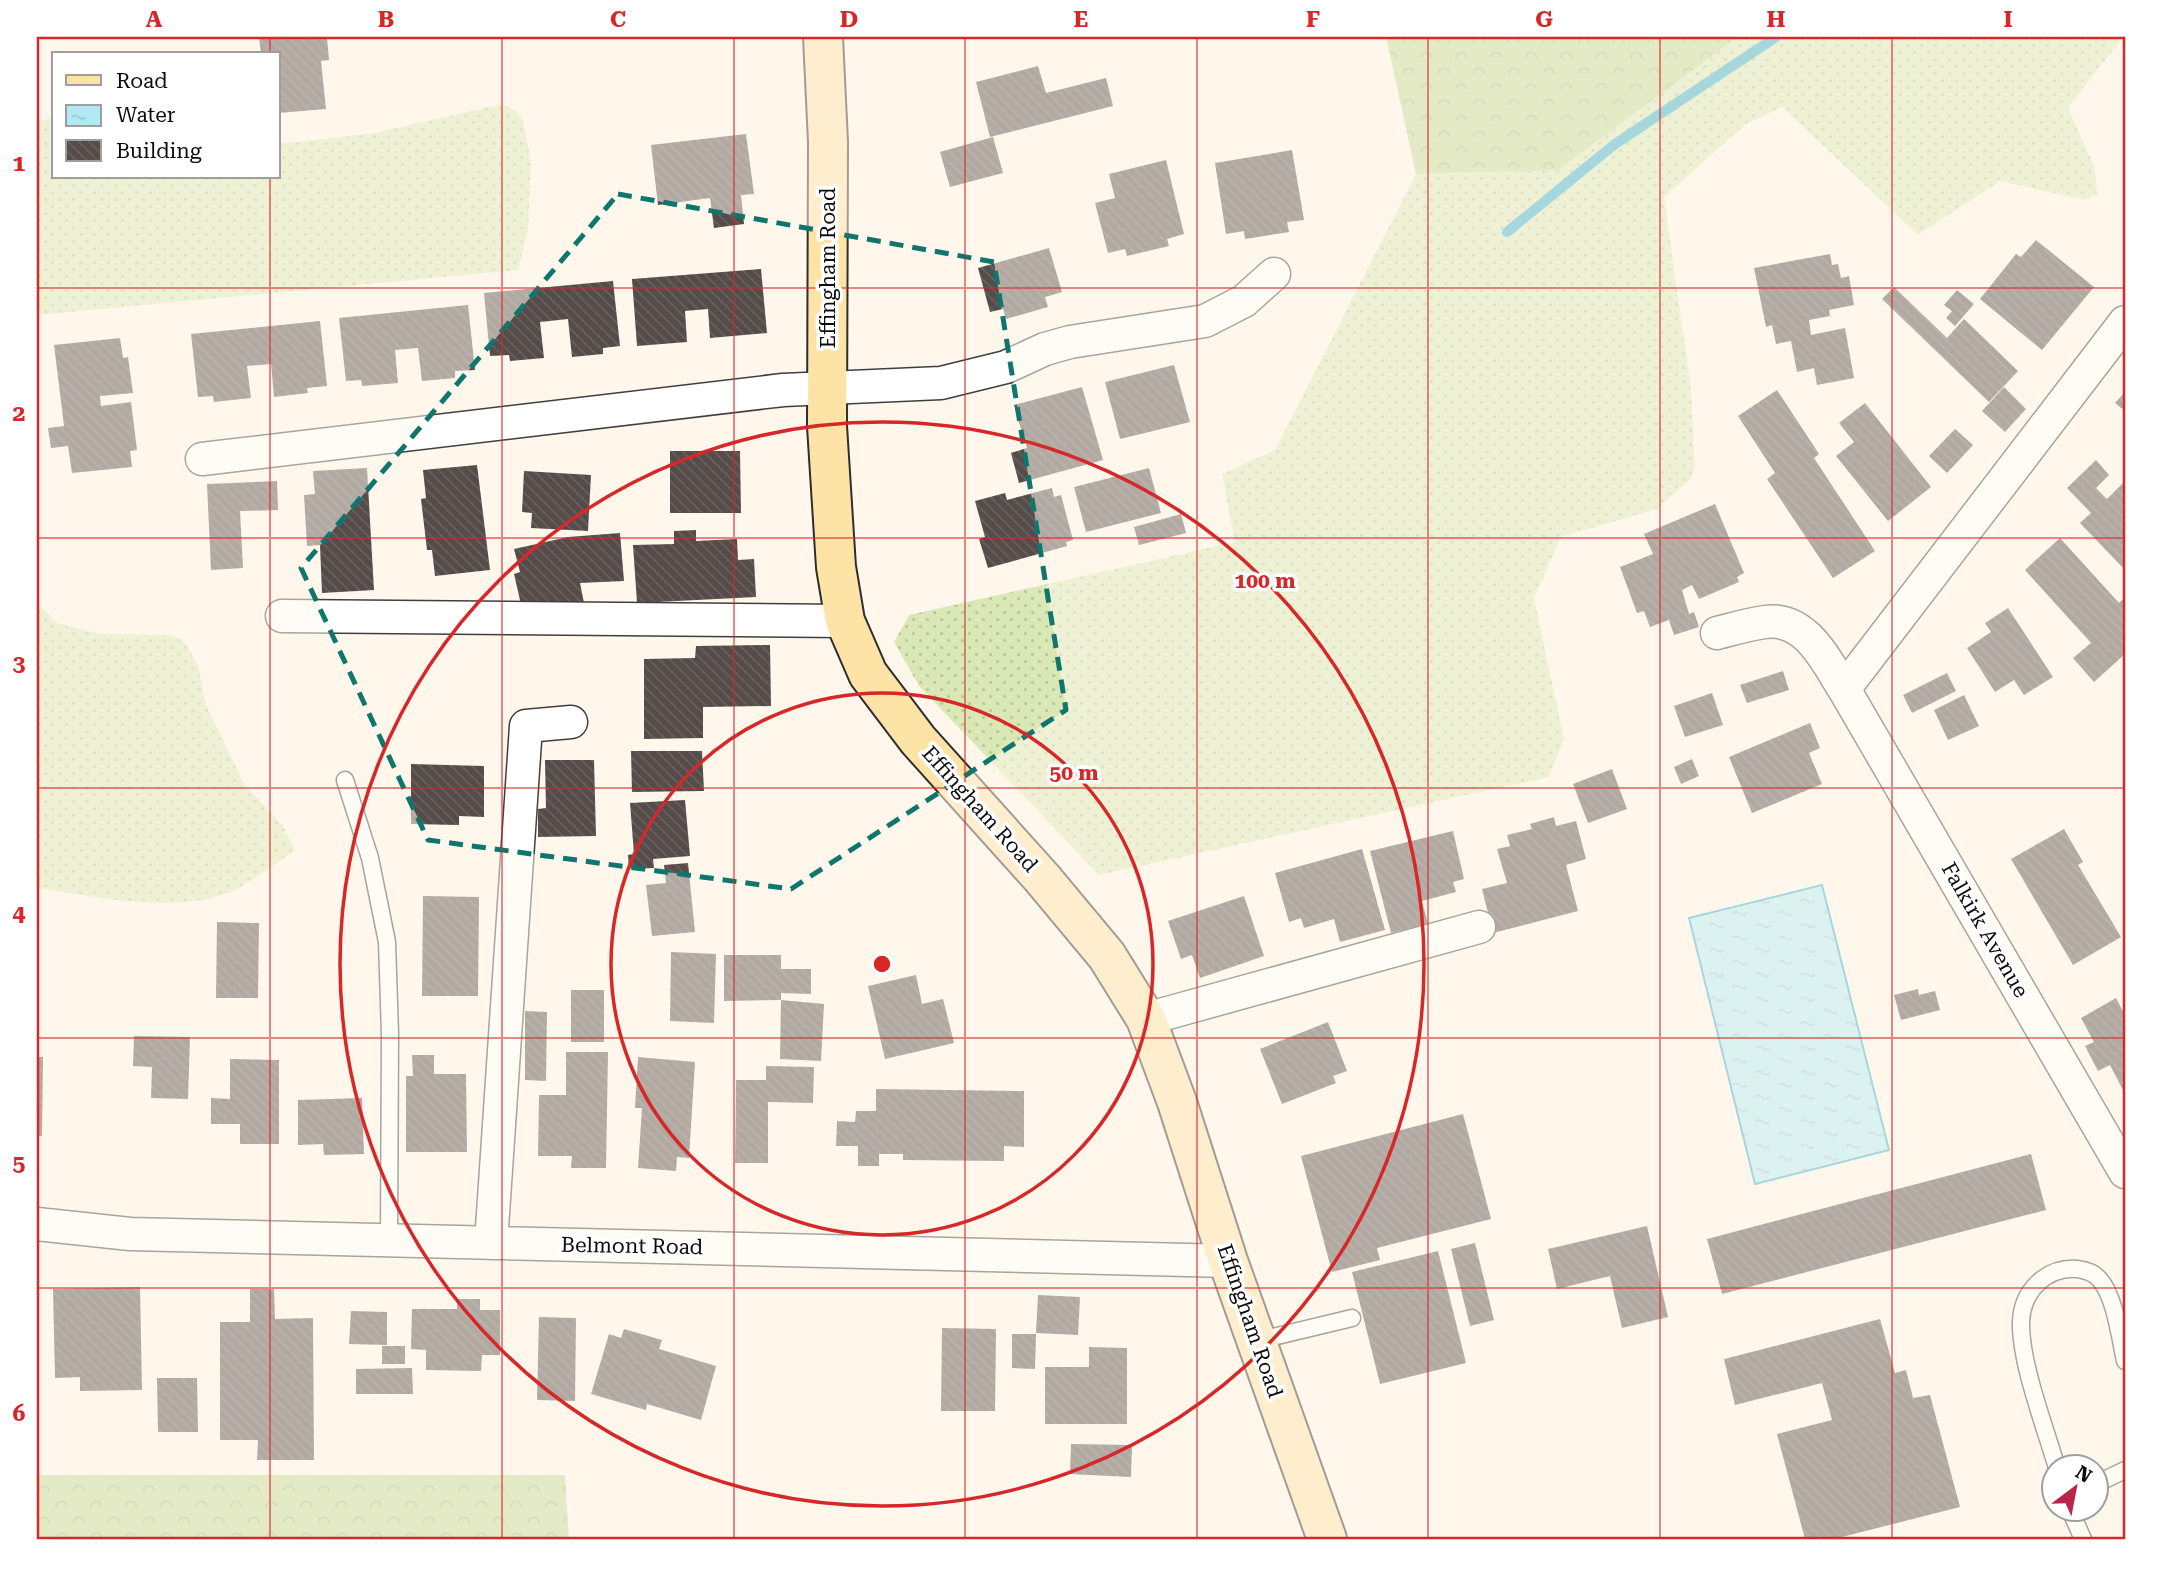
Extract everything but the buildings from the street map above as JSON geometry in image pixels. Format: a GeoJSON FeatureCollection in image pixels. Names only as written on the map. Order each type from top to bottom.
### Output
{"type":"FeatureCollection","features":[{"type":"Feature","properties":{"kind":"street","name":"Effingham Road"},"geometry":{"type":"LineString","coordinates":[[823,37],[828,142],[827,426],[836,567],[845,621],[868,674],[884,696],[918,740],[1042,878],[1107,956],[1146,1019],[1177,1102],[1228,1261],[1327,1539]]}},
{"type":"Feature","properties":{"kind":"street"},"geometry":{"type":"LineString","coordinates":[[202,459],[783,390],[941,383],[1006,367],[1045,349],[1070,342],[1205,321],[1244,301],[1274,274]]}},
{"type":"Feature","properties":{"kind":"street"},"geometry":{"type":"LineString","coordinates":[[1844,689],[2125,322]]}},
{"type":"Feature","properties":{"kind":"street"},"geometry":{"type":"LineString","coordinates":[[282,615],[845,621]]}},
{"type":"Feature","properties":{"kind":"street","name":"Falkirk Avenue"},"geometry":{"type":"LineString","coordinates":[[1717,633],[1768,621],[1786,624],[1811,639],[1844,689],[2125,1172]]}},
{"type":"Feature","properties":{"kind":"street"},"geometry":{"type":"LineString","coordinates":[[491,1242],[526,726],[571,722]]}},
{"type":"Feature","properties":{"kind":"street"},"geometry":{"type":"LineString","coordinates":[[1146,1019],[1479,927]]}},
{"type":"Feature","properties":{"kind":"street","name":"Belmont Road"},"geometry":{"type":"LineString","coordinates":[[37,1224],[130,1234],[1228,1261]]}},
{"type":"Feature","properties":{"kind":"lane"},"geometry":{"type":"LineString","coordinates":[[345,780],[370,858],[387,942],[390,1034],[389,1240]]}},
{"type":"Feature","properties":{"kind":"lane"},"geometry":{"type":"LineString","coordinates":[[2053,1454],[2023,1344],[2021,1321],[2024,1307],[2038,1282],[2047,1274],[2071,1269],[2085,1270],[2097,1276],[2107,1289],[2125,1361]]}},
{"type":"Feature","properties":{"kind":"lane"},"geometry":{"type":"LineString","coordinates":[[1256,1341],[1352,1318]]}},
{"type":"Feature","properties":{"kind":"highlighted area"},"geometry":{"type":"Polygon","coordinates":[[[618,194],[994,262],[1066,710],[791,889],[428,840],[301,568],[618,194]]]}},
{"type":"Feature","properties":{"kind":"green space"},"geometry":{"type":"Polygon","coordinates":[[[1386,37],[1738,37],[1558,170],[1416,174],[1386,37]]]}},
{"type":"Feature","properties":{"kind":"green space"},"geometry":{"type":"Polygon","coordinates":[[[1738,37],[2123,37],[2068,108],[2095,168],[2097,195],[2085,200],[2000,181],[1918,235],[1782,107],[1746,124],[1664,197],[1691,388],[1695,469],[1690,480],[1657,509],[1561,537],[1534,598],[1564,739],[1549,777],[1099,875],[919,686],[894,642],[909,615],[1235,542],[1222,474],[1275,450],[1416,174],[1558,170],[1738,37]]]}},
{"type":"Feature","properties":{"kind":"green space"},"geometry":{"type":"Polygon","coordinates":[[[501,104],[515,110],[523,121],[531,161],[528,230],[518,270],[37,315],[37,122],[52,120],[52,178],[280,178],[280,144],[375,133],[501,104]]]}},
{"type":"Feature","properties":{"kind":"green space"},"geometry":{"type":"Polygon","coordinates":[[[37,602],[57,623],[101,634],[172,635],[185,642],[198,665],[206,705],[245,785],[283,826],[295,851],[241,886],[204,900],[181,903],[131,902],[37,888],[37,602]]]}},
{"type":"Feature","properties":{"kind":"green space"},"geometry":{"type":"Polygon","coordinates":[[[37,1475],[565,1475],[569,1539],[37,1539],[37,1475]]]}},
{"type":"Feature","properties":{"kind":"water"},"geometry":{"type":"Polygon","coordinates":[[[1822,885],[1889,1150],[1755,1184],[1689,918],[1822,885]]]}},
{"type":"Feature","properties":{"kind":"waterway"},"geometry":{"type":"LineString","coordinates":[[1507,232],[1615,144],[1776,37]]}}]}
